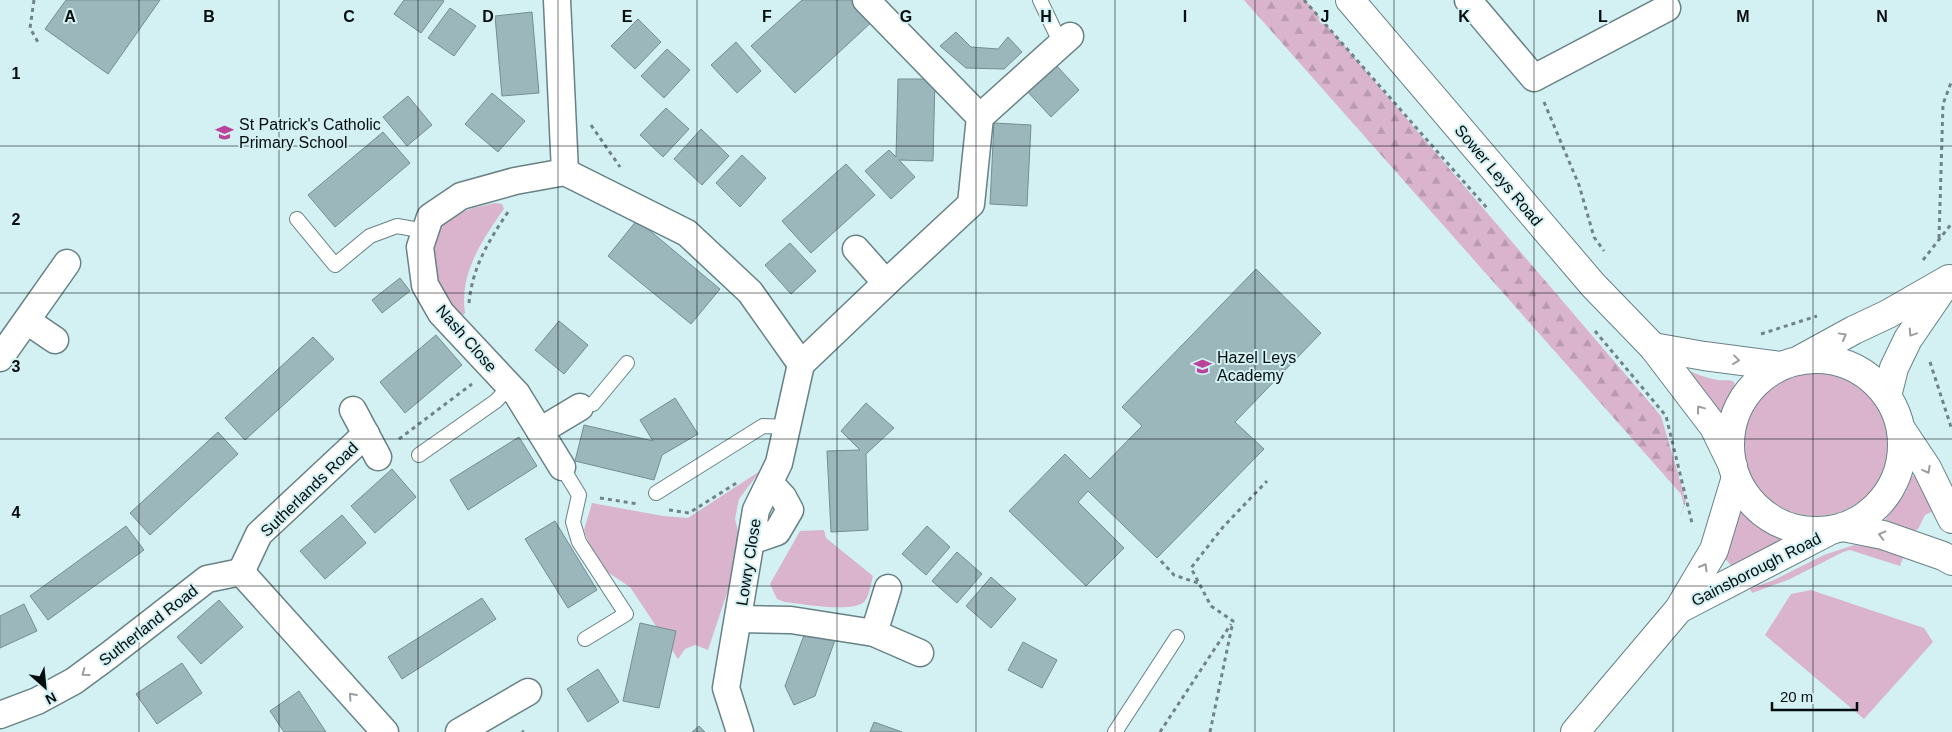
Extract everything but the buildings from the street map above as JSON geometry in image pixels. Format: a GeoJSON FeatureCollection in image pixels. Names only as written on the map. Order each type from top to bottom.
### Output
{"type":"FeatureCollection","features":[{"type":"Feature","properties":{"kind":"street"},"geometry":{"type":"LineString","coordinates":[[557,0],[565,172],[687,233],[750,292],[801,364],[971,204],[980,117],[1065,40]]}},
{"type":"Feature","properties":{"kind":"street"},"geometry":{"type":"LineString","coordinates":[[866,0],[980,117]]}},
{"type":"Feature","properties":{"kind":"street","name":"Sower Leys Road"},"geometry":{"type":"LineString","coordinates":[[1350,0],[1593,285],[1654,347],[1714,427],[1734,472]]}},
{"type":"Feature","properties":{"kind":"street"},"geometry":{"type":"LineString","coordinates":[[1468,0],[1534,78],[1667,8]]}},
{"type":"Feature","properties":{"kind":"street","name":"Nash Close"},"geometry":{"type":"LineString","coordinates":[[562,467],[517,394],[441,313],[425,285],[420,247],[430,216],[461,196],[508,183],[565,172]]}},
{"type":"Feature","properties":{"kind":"street"},"geometry":{"type":"LineString","coordinates":[[856,250],[886,283]]}},
{"type":"Feature","properties":{"kind":"street"},"geometry":{"type":"LineString","coordinates":[[0,358],[67,263]]}},
{"type":"Feature","properties":{"kind":"street"},"geometry":{"type":"LineString","coordinates":[[1951,277],[1888,314],[1766,374],[1748,392],[1735,415],[1730,441],[1734,472],[1751,502],[1775,521],[1803,530],[1838,528],[1883,535],[1944,556],[1952,561]]}},
{"type":"Feature","properties":{"kind":"street"},"geometry":{"type":"LineString","coordinates":[[1887,396],[1894,368],[1908,339],[1951,277]]}},
{"type":"Feature","properties":{"kind":"street"},"geometry":{"type":"LineString","coordinates":[[27,321],[55,340]]}},
{"type":"Feature","properties":{"kind":"street"},"geometry":{"type":"LineString","coordinates":[[1654,347],[1704,356],[1791,363],[1814,358],[1839,362],[1863,372],[1881,387],[1894,406],[1901,429],[1902,454],[1896,478],[1884,499],[1865,516],[1838,528]]}},
{"type":"Feature","properties":{"kind":"street","name":"Lowry Close"},"geometry":{"type":"LineString","coordinates":[[740,732],[726,688],[756,510],[779,463],[801,364]]}},
{"type":"Feature","properties":{"kind":"street"},"geometry":{"type":"LineString","coordinates":[[540,431],[580,408]]}},
{"type":"Feature","properties":{"kind":"street"},"geometry":{"type":"LineString","coordinates":[[353,410],[366,434],[387,450]]}},
{"type":"Feature","properties":{"kind":"street"},"geometry":{"type":"LineString","coordinates":[[1901,429],[1927,468],[1952,520]]}},
{"type":"Feature","properties":{"kind":"street","name":"Sutherlands Road"},"geometry":{"type":"LineString","coordinates":[[241,572],[259,534],[366,434]]}},
{"type":"Feature","properties":{"kind":"street","name":"Gainsborough Road"},"geometry":{"type":"LineString","coordinates":[[1576,732],[1679,609],[1714,550],[1734,472]]}},
{"type":"Feature","properties":{"kind":"street","name":"Gainsborough Road"},"geometry":{"type":"LineString","coordinates":[[1679,609],[1838,528]]}},
{"type":"Feature","properties":{"kind":"street"},"geometry":{"type":"LineString","coordinates":[[241,572],[385,732]]}},
{"type":"Feature","properties":{"kind":"street","name":"Sutherland Road"},"geometry":{"type":"LineString","coordinates":[[0,716],[37,701],[74,680],[207,579],[241,572]]}},
{"type":"Feature","properties":{"kind":"street"},"geometry":{"type":"LineString","coordinates":[[874,633],[888,588]]}},
{"type":"Feature","properties":{"kind":"street","name":"Lowry Close"},"geometry":{"type":"LineString","coordinates":[[738,619],[791,620],[874,633],[920,653]]}},
{"type":"Feature","properties":{"kind":"street"},"geometry":{"type":"LineString","coordinates":[[459,732],[528,692]]}},
{"type":"Feature","properties":{"kind":"lane"},"geometry":{"type":"LineString","coordinates":[[1040,0],[1065,40]]}},
{"type":"Feature","properties":{"kind":"lane"},"geometry":{"type":"LineString","coordinates":[[297,219],[335,265],[370,236],[397,226],[426,231]]}},
{"type":"Feature","properties":{"kind":"lane"},"geometry":{"type":"LineString","coordinates":[[580,408],[592,404],[627,363]]}},
{"type":"Feature","properties":{"kind":"lane"},"geometry":{"type":"LineString","coordinates":[[419,455],[496,402],[501,377]]}},
{"type":"Feature","properties":{"kind":"lane"},"geometry":{"type":"LineString","coordinates":[[656,493],[763,426],[787,427]]}},
{"type":"Feature","properties":{"kind":"lane"},"geometry":{"type":"LineString","coordinates":[[562,467],[579,495],[573,522],[579,542],[626,614],[584,639]]}},
{"type":"Feature","properties":{"kind":"lane"},"geometry":{"type":"LineString","coordinates":[[1115,732],[1177,637]]}},
{"type":"Feature","properties":{"kind":"path"},"geometry":{"type":"LineString","coordinates":[[34,0],[30,28],[40,44]]}},
{"type":"Feature","properties":{"kind":"path"},"geometry":{"type":"LineString","coordinates":[[1304,0],[1493,215]]}},
{"type":"Feature","properties":{"kind":"path"},"geometry":{"type":"LineString","coordinates":[[1534,78],[1579,185],[1594,237],[1610,258]]}},
{"type":"Feature","properties":{"kind":"path"},"geometry":{"type":"LineString","coordinates":[[1939,239],[1943,104],[1952,80]]}},
{"type":"Feature","properties":{"kind":"path"},"geometry":{"type":"LineString","coordinates":[[562,110],[583,113],[628,180],[620,200]]}},
{"type":"Feature","properties":{"kind":"path"},"geometry":{"type":"LineString","coordinates":[[456,329],[468,317],[472,279],[487,242],[512,206],[508,183]]}},
{"type":"Feature","properties":{"kind":"path"},"geometry":{"type":"LineString","coordinates":[[1760,334],[1820,315]]}},
{"type":"Feature","properties":{"kind":"path"},"geometry":{"type":"LineString","coordinates":[[1589,324],[1666,416],[1694,530]]}},
{"type":"Feature","properties":{"kind":"path"},"geometry":{"type":"LineString","coordinates":[[1928,357],[1952,430]]}},
{"type":"Feature","properties":{"kind":"path"},"geometry":{"type":"LineString","coordinates":[[387,450],[501,377]]}},
{"type":"Feature","properties":{"kind":"path"},"geometry":{"type":"LineString","coordinates":[[1233,621],[1211,606],[1191,568],[1223,527],[1267,481]]}},
{"type":"Feature","properties":{"kind":"path"},"geometry":{"type":"LineString","coordinates":[[1161,561],[1174,575],[1199,583]]}},
{"type":"Feature","properties":{"kind":"path"},"geometry":{"type":"LineString","coordinates":[[1160,732],[1233,621]]}},
{"type":"Feature","properties":{"kind":"path"},"geometry":{"type":"LineString","coordinates":[[1210,732],[1233,621]]}},
{"type":"Feature","properties":{"kind":"green space"},"geometry":{"type":"Polygon","coordinates":[[[1244,0],[1305,0],[1661,416],[1686,501],[1680,516],[1684,505],[1681,494],[1244,0]]]}},
{"type":"Feature","properties":{"kind":"green space"},"geometry":{"type":"Polygon","coordinates":[[[495,203],[502,204],[504,209],[480,245],[474,258],[465,285],[465,313],[460,318],[438,285],[431,253],[437,233],[444,223],[455,215],[473,208],[495,203]]]}},
{"type":"Feature","properties":{"kind":"green space"},"geometry":{"type":"Polygon","coordinates":[[[1685,369],[1709,378],[1734,382],[1735,387],[1729,395],[1722,415],[1685,369]]]}},
{"type":"Feature","properties":{"kind":"green space"},"geometry":{"type":"Polygon","coordinates":[[[1816,372],[1843,378],[1856,384],[1867,393],[1876,404],[1882,417],[1888,444],[1882,471],[1876,484],[1867,495],[1856,504],[1843,510],[1816,516],[1789,510],[1776,504],[1765,495],[1756,484],[1750,471],[1744,444],[1750,417],[1756,404],[1765,393],[1776,384],[1789,378],[1816,372]]]}},
{"type":"Feature","properties":{"kind":"green space"},"geometry":{"type":"Polygon","coordinates":[[[760,471],[739,499],[735,519],[740,539],[738,560],[708,650],[695,645],[685,649],[678,659],[630,587],[609,573],[594,557],[584,530],[592,503],[663,516],[688,518],[760,471]]]}},
{"type":"Feature","properties":{"kind":"green space"},"geometry":{"type":"Polygon","coordinates":[[[1915,475],[1936,510],[1925,515],[1918,529],[1913,532],[1885,520],[1906,492],[1912,476],[1915,475]]]}},
{"type":"Feature","properties":{"kind":"green space"},"geometry":{"type":"Polygon","coordinates":[[[1741,511],[1758,527],[1785,542],[1735,570],[1722,555],[1741,511]]]}},
{"type":"Feature","properties":{"kind":"green space"},"geometry":{"type":"Polygon","coordinates":[[[824,530],[826,538],[873,576],[866,600],[858,605],[838,607],[814,606],[777,599],[770,584],[800,531],[824,530]]]}},
{"type":"Feature","properties":{"kind":"green space"},"geometry":{"type":"Polygon","coordinates":[[[1854,545],[1874,547],[1904,555],[1900,566],[1850,550],[1790,579],[1752,593],[1750,589],[1774,580],[1824,555],[1854,545]]]}},
{"type":"Feature","properties":{"kind":"green space"},"geometry":{"type":"Polygon","coordinates":[[[1811,590],[1924,628],[1933,642],[1864,719],[1765,635],[1791,594],[1811,590]]]}},
{"type":"Feature","properties":{"kind":"place","name":"St Patrick's Catholic Primary School"},"geometry":{"type":"Point","coordinates":[225,133]}},
{"type":"Feature","properties":{"kind":"place","name":"Hazel Leys Academy"},"geometry":{"type":"Point","coordinates":[1203,366]}}]}
